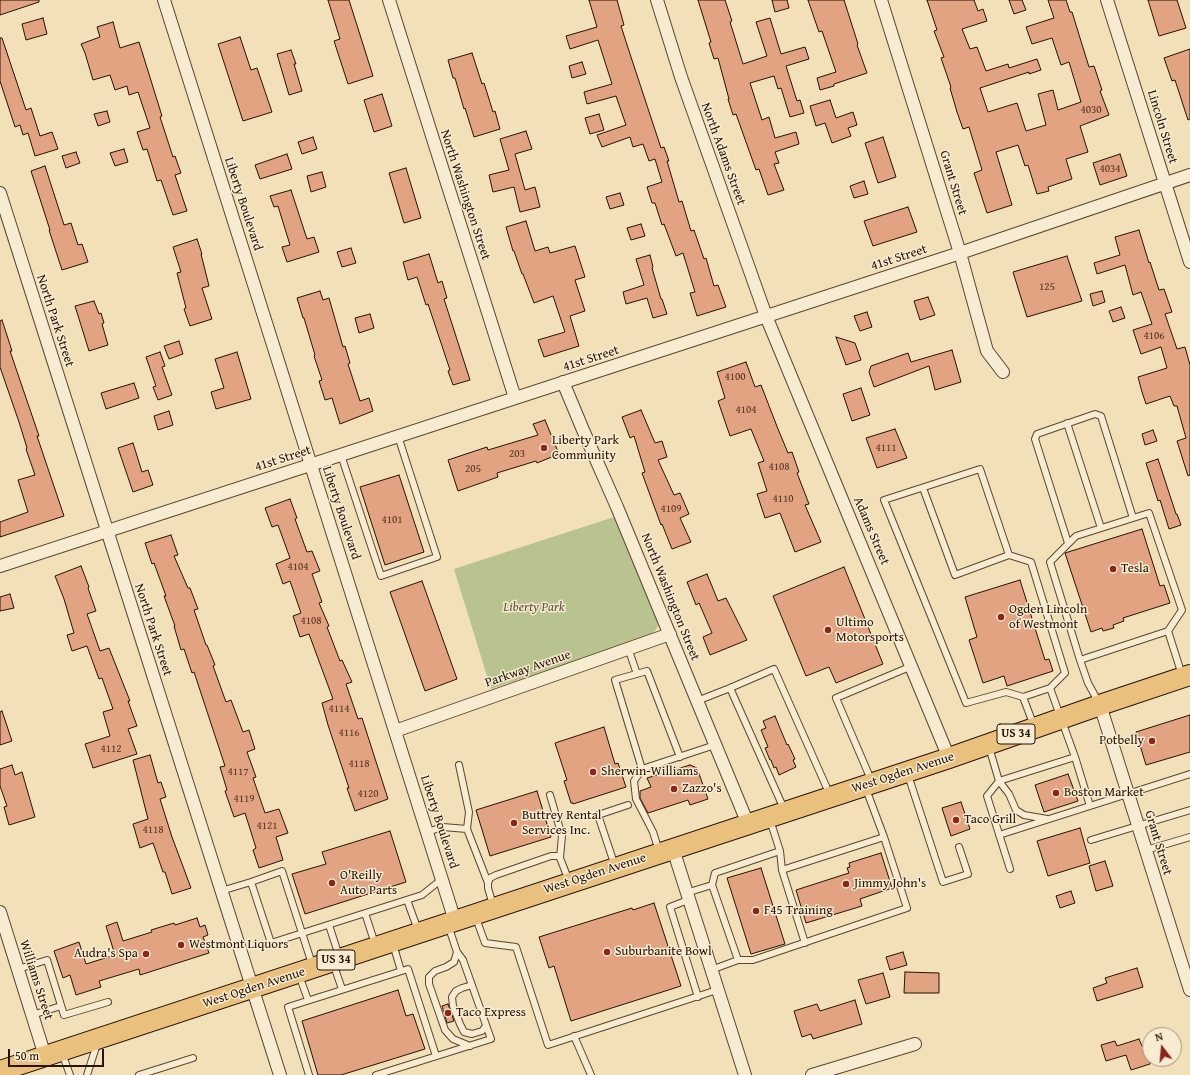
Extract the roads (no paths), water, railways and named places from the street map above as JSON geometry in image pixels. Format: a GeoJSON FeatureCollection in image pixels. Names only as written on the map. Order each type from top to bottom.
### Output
{"type":"FeatureCollection","features":[{"type":"Feature","properties":{"kind":"main road","name":"West Ogden Avenue"},"geometry":{"type":"LineString","coordinates":[[0,1071],[907,772],[1186,676]]}},
{"type":"Feature","properties":{"kind":"street","name":"Liberty Boulevard"},"geometry":{"type":"LineString","coordinates":[[164,0],[442,879],[451,922]]}},
{"type":"Feature","properties":{"kind":"street","name":"North Washington Street"},"geometry":{"type":"LineString","coordinates":[[389,0],[515,398]]}},
{"type":"Feature","properties":{"kind":"street","name":"North Adams Street"},"geometry":{"type":"LineString","coordinates":[[657,0],[682,77],[766,316]]}},
{"type":"Feature","properties":{"kind":"street","name":"Grant Street"},"geometry":{"type":"LineString","coordinates":[[880,0],[960,253],[987,351],[1003,372]]}},
{"type":"Feature","properties":{"kind":"street","name":"Lincoln Street"},"geometry":{"type":"LineString","coordinates":[[1107,0],[1190,262]]}},
{"type":"Feature","properties":{"kind":"street","name":"41st Street"},"geometry":{"type":"LineString","coordinates":[[0,566],[960,253],[1190,175]]}},
{"type":"Feature","properties":{"kind":"street","name":"North Park Street"},"geometry":{"type":"LineString","coordinates":[[0,193],[280,1075]]}},
{"type":"Feature","properties":{"kind":"street","name":"Adams Street"},"geometry":{"type":"LineString","coordinates":[[766,316],[949,758]]}},
{"type":"Feature","properties":{"kind":"street","name":"North Washington Street"},"geometry":{"type":"LineString","coordinates":[[563,382],[617,507],[748,824]]}},
{"type":"Feature","properties":{"kind":"street","name":"Parkway Avenue"},"geometry":{"type":"LineString","coordinates":[[395,731],[670,634]]}},
{"type":"Feature","properties":{"kind":"street","name":"Grant Street"},"geometry":{"type":"LineString","coordinates":[[1100,705],[1190,990]]}},
{"type":"Feature","properties":{"kind":"street"},"geometry":{"type":"LineString","coordinates":[[666,851],[687,896],[745,1075]]}},
{"type":"Feature","properties":{"kind":"street","name":"Williams Street"},"geometry":{"type":"LineString","coordinates":[[0,912],[32,1015],[53,1054]]}},
{"type":"Feature","properties":{"kind":"street"},"geometry":{"type":"LineString","coordinates":[[812,1075],[915,1044]]}},
{"type":"Feature","properties":{"kind":"lane"},"geometry":{"type":"LineString","coordinates":[[1068,543],[1035,439],[1037,434],[1095,414],[1101,416],[1133,518]]}},
{"type":"Feature","properties":{"kind":"lane"},"geometry":{"type":"LineString","coordinates":[[1067,423],[1100,528]]}},
{"type":"Feature","properties":{"kind":"lane"},"geometry":{"type":"LineString","coordinates":[[341,455],[381,576],[437,557],[398,436]]}},
{"type":"Feature","properties":{"kind":"lane"},"geometry":{"type":"LineString","coordinates":[[923,488],[955,575],[1009,555],[1031,562],[1065,673],[1050,688],[1023,698],[1006,692],[966,703],[884,500],[980,469],[1009,555]]}},
{"type":"Feature","properties":{"kind":"lane"},"geometry":{"type":"LineString","coordinates":[[1080,660],[1168,631],[1182,610],[1149,513],[1076,536],[1050,562],[1080,660],[1088,683],[1100,705]]}},
{"type":"Feature","properties":{"kind":"lane"},"geometry":{"type":"LineString","coordinates":[[1168,631],[1186,676]]}},
{"type":"Feature","properties":{"kind":"lane"},"geometry":{"type":"LineString","coordinates":[[628,648],[637,674]]}},
{"type":"Feature","properties":{"kind":"lane"},"geometry":{"type":"LineString","coordinates":[[711,970],[738,960],[753,960],[907,908],[869,784],[836,698],[912,666]]}},
{"type":"Feature","properties":{"kind":"lane"},"geometry":{"type":"LineString","coordinates":[[697,701],[774,669],[831,797]]}},
{"type":"Feature","properties":{"kind":"lane"},"geometry":{"type":"LineString","coordinates":[[642,769],[615,680],[648,671],[680,757]]}},
{"type":"Feature","properties":{"kind":"lane"},"geometry":{"type":"LineString","coordinates":[[730,688],[777,814],[782,870],[805,943]]}},
{"type":"Feature","properties":{"kind":"lane"},"geometry":{"type":"LineString","coordinates":[[1050,688],[1075,757],[1090,806]]}},
{"type":"Feature","properties":{"kind":"lane"},"geometry":{"type":"LineString","coordinates":[[1023,698],[1034,728]]}},
{"type":"Feature","properties":{"kind":"lane"},"geometry":{"type":"LineString","coordinates":[[988,744],[999,781],[1009,794],[1016,810],[1024,815],[1048,820]]}},
{"type":"Feature","properties":{"kind":"lane"},"geometry":{"type":"LineString","coordinates":[[666,851],[636,799],[634,781],[642,769],[715,745]]}},
{"type":"Feature","properties":{"kind":"lane"},"geometry":{"type":"LineString","coordinates":[[1010,869],[987,796],[999,781],[1075,757]]}},
{"type":"Feature","properties":{"kind":"lane"},"geometry":{"type":"LineString","coordinates":[[459,765],[469,812],[467,828],[488,883],[494,908]]}},
{"type":"Feature","properties":{"kind":"lane"},"geometry":{"type":"LineString","coordinates":[[907,772],[943,882],[968,874],[959,847]]}},
{"type":"Feature","properties":{"kind":"lane"},"geometry":{"type":"LineString","coordinates":[[999,835],[1190,774]]}},
{"type":"Feature","properties":{"kind":"lane"},"geometry":{"type":"LineString","coordinates":[[550,795],[562,836],[560,858],[569,883]]}},
{"type":"Feature","properties":{"kind":"lane"},"geometry":{"type":"LineString","coordinates":[[615,868],[598,815],[628,806]]}},
{"type":"Feature","properties":{"kind":"lane"},"geometry":{"type":"LineString","coordinates":[[1091,840],[1190,810]]}},
{"type":"Feature","properties":{"kind":"lane"},"geometry":{"type":"LineString","coordinates":[[427,832],[443,827],[467,828]]}},
{"type":"Feature","properties":{"kind":"lane"},"geometry":{"type":"LineString","coordinates":[[782,870],[884,837]]}},
{"type":"Feature","properties":{"kind":"lane"},"geometry":{"type":"LineString","coordinates":[[1146,850],[1190,837]]}},
{"type":"Feature","properties":{"kind":"lane"},"geometry":{"type":"LineString","coordinates":[[738,960],[712,885],[714,873],[780,851]]}},
{"type":"Feature","properties":{"kind":"lane"},"geometry":{"type":"LineString","coordinates":[[488,883],[490,878],[496,875],[551,856],[558,856],[560,858]]}},
{"type":"Feature","properties":{"kind":"lane"},"geometry":{"type":"LineString","coordinates":[[221,891],[282,872],[302,934],[308,1000]]}},
{"type":"Feature","properties":{"kind":"lane"},"geometry":{"type":"LineString","coordinates":[[251,882],[271,943],[422,895],[442,879]]}},
{"type":"Feature","properties":{"kind":"lane"},"geometry":{"type":"LineString","coordinates":[[698,996],[670,907],[687,896],[712,885]]}},
{"type":"Feature","properties":{"kind":"lane"},"geometry":{"type":"LineString","coordinates":[[407,900],[419,933]]}},
{"type":"Feature","properties":{"kind":"lane"},"geometry":{"type":"LineString","coordinates":[[365,913],[401,971]]}},
{"type":"Feature","properties":{"kind":"lane"},"geometry":{"type":"LineString","coordinates":[[474,914],[485,943],[516,947],[548,1045],[718,990]]}},
{"type":"Feature","properties":{"kind":"lane"},"geometry":{"type":"LineString","coordinates":[[376,1075],[491,1039],[463,960],[457,952],[451,922]]}},
{"type":"Feature","properties":{"kind":"lane"},"geometry":{"type":"LineString","coordinates":[[329,925],[342,989]]}},
{"type":"Feature","properties":{"kind":"lane"},"geometry":{"type":"LineString","coordinates":[[457,952],[454,962],[446,967],[434,971],[429,977],[429,984],[445,1030],[453,1039],[470,1046]]}},
{"type":"Feature","properties":{"kind":"lane"},"geometry":{"type":"LineString","coordinates":[[18,969],[47,960],[64,1015],[108,1002]]}},
{"type":"Feature","properties":{"kind":"lane"},"geometry":{"type":"LineString","coordinates":[[309,1075],[288,1006],[408,969],[436,1056]]}},
{"type":"Feature","properties":{"kind":"lane"},"geometry":{"type":"LineString","coordinates":[[472,985],[456,991],[452,997],[453,1006],[464,1032],[472,1034],[482,1031],[486,1026]]}},
{"type":"Feature","properties":{"kind":"lane"},"geometry":{"type":"LineString","coordinates":[[32,1015],[62,1006]]}},
{"type":"Feature","properties":{"kind":"lane"},"geometry":{"type":"LineString","coordinates":[[574,1036],[591,1075]]}},
{"type":"Feature","properties":{"kind":"lane"},"geometry":{"type":"LineString","coordinates":[[87,1075],[96,1045],[103,1038]]}},
{"type":"Feature","properties":{"kind":"lane"},"geometry":{"type":"LineString","coordinates":[[53,1054],[70,1075]]}},
{"type":"Feature","properties":{"kind":"lane"},"geometry":{"type":"LineString","coordinates":[[139,1075],[193,1058]]}},
{"type":"Feature","properties":{"kind":"place","name":"Liberty Park Community"},"geometry":{"type":"Point","coordinates":[544,448]}},
{"type":"Feature","properties":{"kind":"place","name":"Tesla"},"geometry":{"type":"Point","coordinates":[1113,569]}},
{"type":"Feature","properties":{"kind":"place","name":"Ogden Lincoln of Westmont"},"geometry":{"type":"Point","coordinates":[1001,617]}},
{"type":"Feature","properties":{"kind":"place","name":"Ultimo Motorsports"},"geometry":{"type":"Point","coordinates":[828,630]}},
{"type":"Feature","properties":{"kind":"place","name":"Potbelly"},"geometry":{"type":"Point","coordinates":[1152,741]}},
{"type":"Feature","properties":{"kind":"place","name":"Sherwin-Williams"},"geometry":{"type":"Point","coordinates":[593,772]}},
{"type":"Feature","properties":{"kind":"place","name":"Zazzo's"},"geometry":{"type":"Point","coordinates":[674,789]}},
{"type":"Feature","properties":{"kind":"place","name":"Boston Market"},"geometry":{"type":"Point","coordinates":[1056,793]}},
{"type":"Feature","properties":{"kind":"place","name":"Taco Grill"},"geometry":{"type":"Point","coordinates":[956,820]}},
{"type":"Feature","properties":{"kind":"place","name":"Buttrey Rental Services Inc."},"geometry":{"type":"Point","coordinates":[514,823]}},
{"type":"Feature","properties":{"kind":"place","name":"O'Reilly Auto Parts"},"geometry":{"type":"Point","coordinates":[332,883]}},
{"type":"Feature","properties":{"kind":"place","name":"Jimmy John's"},"geometry":{"type":"Point","coordinates":[846,884]}},
{"type":"Feature","properties":{"kind":"place","name":"F45 Training"},"geometry":{"type":"Point","coordinates":[756,911]}},
{"type":"Feature","properties":{"kind":"place","name":"Westmont Liquors"},"geometry":{"type":"Point","coordinates":[181,945]}},
{"type":"Feature","properties":{"kind":"place","name":"Suburbanite Bowl"},"geometry":{"type":"Point","coordinates":[607,952]}},
{"type":"Feature","properties":{"kind":"place","name":"Audra's Spa"},"geometry":{"type":"Point","coordinates":[146,954]}},
{"type":"Feature","properties":{"kind":"place","name":"Taco Express"},"geometry":{"type":"Point","coordinates":[448,1013]}},
{"type":"Feature","properties":{"kind":"park label","name":"Liberty Park"},"geometry":{"type":"Point","coordinates":[534,608]}}]}
